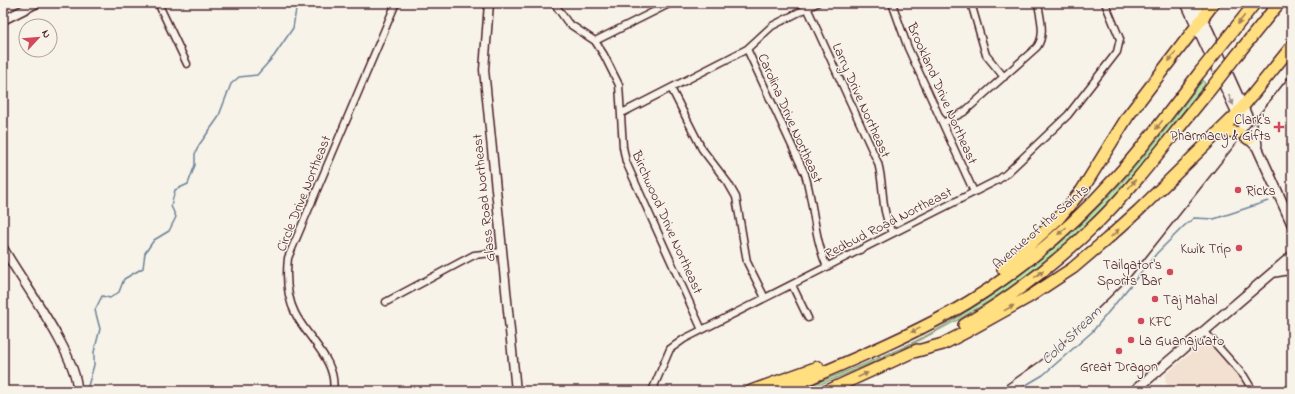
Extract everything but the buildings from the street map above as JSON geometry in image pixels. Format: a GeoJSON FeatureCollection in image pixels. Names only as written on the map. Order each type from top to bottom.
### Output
{"type":"FeatureCollection","features":[{"type":"Feature","properties":{"kind":"highway"},"geometry":{"type":"LineString","coordinates":[[1199,3],[1210,3]]}},
{"type":"Feature","properties":{"kind":"highway"},"geometry":{"type":"LineString","coordinates":[[950,312],[973,292],[1008,266],[1058,219],[1082,190],[1128,116],[1214,3]]}},
{"type":"Feature","properties":{"kind":"highway","name":"Avenue of the Saints"},"geometry":{"type":"LineString","coordinates":[[780,391],[896,340],[950,312],[1020,266],[1091,204],[1118,176],[1255,3]]}},
{"type":"Feature","properties":{"kind":"highway"},"geometry":{"type":"LineString","coordinates":[[827,391],[910,353],[987,311],[1048,267],[1100,220],[1129,188],[1279,3]]}},
{"type":"Feature","properties":{"kind":"highway"},"geometry":{"type":"LineString","coordinates":[[1260,27],[1283,3]]}},
{"type":"Feature","properties":{"kind":"highway"},"geometry":{"type":"LineString","coordinates":[[910,353],[943,344],[1029,297],[1067,272],[1113,234],[1240,110],[1292,46]]}},
{"type":"Feature","properties":{"kind":"highway"},"geometry":{"type":"LineString","coordinates":[[1214,135],[1230,131],[1238,132],[1253,143]]}},
{"type":"Feature","properties":{"kind":"highway"},"geometry":{"type":"LineString","coordinates":[[751,391],[823,366],[850,360]]}},
{"type":"Feature","properties":{"kind":"main road"},"geometry":{"type":"LineString","coordinates":[[1186,3],[1199,22],[1240,110],[1253,143],[1292,224]]}},
{"type":"Feature","properties":{"kind":"main road"},"geometry":{"type":"LineString","coordinates":[[1194,3],[1199,22]]}},
{"type":"Feature","properties":{"kind":"main road"},"geometry":{"type":"LineString","coordinates":[[1134,391],[1205,332],[1292,256]]}},
{"type":"Feature","properties":{"kind":"main road"},"geometry":{"type":"LineString","coordinates":[[1272,274],[1292,269]]}},
{"type":"Feature","properties":{"kind":"street"},"geometry":{"type":"LineString","coordinates":[[3,20],[37,3]]}},
{"type":"Feature","properties":{"kind":"street"},"geometry":{"type":"LineString","coordinates":[[158,3],[187,64]]}},
{"type":"Feature","properties":{"kind":"street","name":"Circle Drive Northeast"},"geometry":{"type":"LineString","coordinates":[[334,391],[334,379],[329,364],[290,303],[287,270],[288,258],[396,3]]}},
{"type":"Feature","properties":{"kind":"street","name":"Glass Road Northeast"},"geometry":{"type":"LineString","coordinates":[[489,3],[484,70],[516,391]]}},
{"type":"Feature","properties":{"kind":"street","name":"Birchwood Drive Northeast"},"geometry":{"type":"LineString","coordinates":[[554,3],[568,23],[595,41],[619,85],[623,147],[626,162],[702,330]]}},
{"type":"Feature","properties":{"kind":"street"},"geometry":{"type":"LineString","coordinates":[[595,41],[671,3]]}},
{"type":"Feature","properties":{"kind":"street"},"geometry":{"type":"LineString","coordinates":[[622,113],[747,49],[772,26],[807,5],[817,3]]}},
{"type":"Feature","properties":{"kind":"street","name":"Brookland Drive Northeast"},"geometry":{"type":"LineString","coordinates":[[892,3],[908,48],[974,192]]}},
{"type":"Feature","properties":{"kind":"street"},"geometry":{"type":"LineString","coordinates":[[971,3],[986,55],[1004,77]]}},
{"type":"Feature","properties":{"kind":"street"},"geometry":{"type":"LineString","coordinates":[[943,124],[964,112],[1040,43],[1042,33],[1038,3]]}},
{"type":"Feature","properties":{"kind":"street","name":"Redbud Road Northeast"},"geometry":{"type":"LineString","coordinates":[[652,391],[670,349],[684,339],[998,180],[1006,174],[1068,115],[1118,52],[1120,46],[1118,31],[1105,3]]}},
{"type":"Feature","properties":{"kind":"street","name":"Larry Drive Northeast"},"geometry":{"type":"LineString","coordinates":[[807,5],[878,163],[882,177],[883,205],[892,233]]}},
{"type":"Feature","properties":{"kind":"street","name":"Carolina Drive Northeast"},"geometry":{"type":"LineString","coordinates":[[747,49],[805,174],[810,192],[821,254],[827,267]]}},
{"type":"Feature","properties":{"kind":"street"},"geometry":{"type":"LineString","coordinates":[[671,88],[702,149],[728,183],[736,197],[747,262],[765,298]]}},
{"type":"Feature","properties":{"kind":"street"},"geometry":{"type":"LineString","coordinates":[[4,252],[57,338],[74,372],[77,383],[77,391]]}},
{"type":"Feature","properties":{"kind":"street"},"geometry":{"type":"LineString","coordinates":[[386,302],[474,256],[501,252]]}},
{"type":"Feature","properties":{"kind":"street"},"geometry":{"type":"LineString","coordinates":[[792,284],[808,318]]}},
{"type":"Feature","properties":{"kind":"street"},"geometry":{"type":"LineString","coordinates":[[1205,332],[1244,376],[1253,391]]}},
{"type":"Feature","properties":{"kind":"shaded area"},"geometry":{"type":"Polygon","coordinates":[[[1205,341],[1210,342],[1235,371],[1249,391],[1170,391],[1165,380],[1166,374],[1205,341]]]}},
{"type":"Feature","properties":{"kind":"green space"},"geometry":{"type":"Polygon","coordinates":[[[1203,80],[1205,84],[1120,190],[1071,238],[1036,268],[979,307],[923,339],[856,370],[804,391],[798,391],[882,356],[931,333],[977,305],[1022,274],[1084,221],[1117,188],[1203,80]]]}},
{"type":"Feature","properties":{"kind":"waterway"},"geometry":{"type":"LineString","coordinates":[[88,386],[94,365],[94,352],[100,329],[95,310],[102,296],[110,298],[119,292],[124,279],[143,268],[145,253],[154,240],[169,231],[176,217],[171,206],[175,190],[188,184],[195,165],[195,154],[199,145],[218,118],[231,84],[239,77],[257,75],[274,56],[293,28],[297,3]]}},
{"type":"Feature","properties":{"kind":"waterway","name":"Cold Stream"},"geometry":{"type":"LineString","coordinates":[[1016,391],[1043,375],[1092,332],[1157,253],[1194,218],[1214,219],[1268,201]]}},
{"type":"Feature","properties":{"kind":"railway"},"geometry":{"type":"LineString","coordinates":[[997,391],[1039,362],[1065,341],[1130,277],[1292,73]]}},
{"type":"Feature","properties":{"kind":"place","name":"Clark's Pharmacy & Gifts"},"geometry":{"type":"Point","coordinates":[1279,127]}},
{"type":"Feature","properties":{"kind":"place","name":"Ricks"},"geometry":{"type":"Point","coordinates":[1238,190]}},
{"type":"Feature","properties":{"kind":"place","name":"Kwik Trip"},"geometry":{"type":"Point","coordinates":[1239,248]}},
{"type":"Feature","properties":{"kind":"place","name":"Tailgator's Sports Bar"},"geometry":{"type":"Point","coordinates":[1170,272]}},
{"type":"Feature","properties":{"kind":"place","name":"Taj Mahal"},"geometry":{"type":"Point","coordinates":[1155,299]}},
{"type":"Feature","properties":{"kind":"place","name":"KFC"},"geometry":{"type":"Point","coordinates":[1141,321]}},
{"type":"Feature","properties":{"kind":"place","name":"La Guanajuato"},"geometry":{"type":"Point","coordinates":[1131,340]}},
{"type":"Feature","properties":{"kind":"place","name":"Great Dragon"},"geometry":{"type":"Point","coordinates":[1119,351]}}]}
